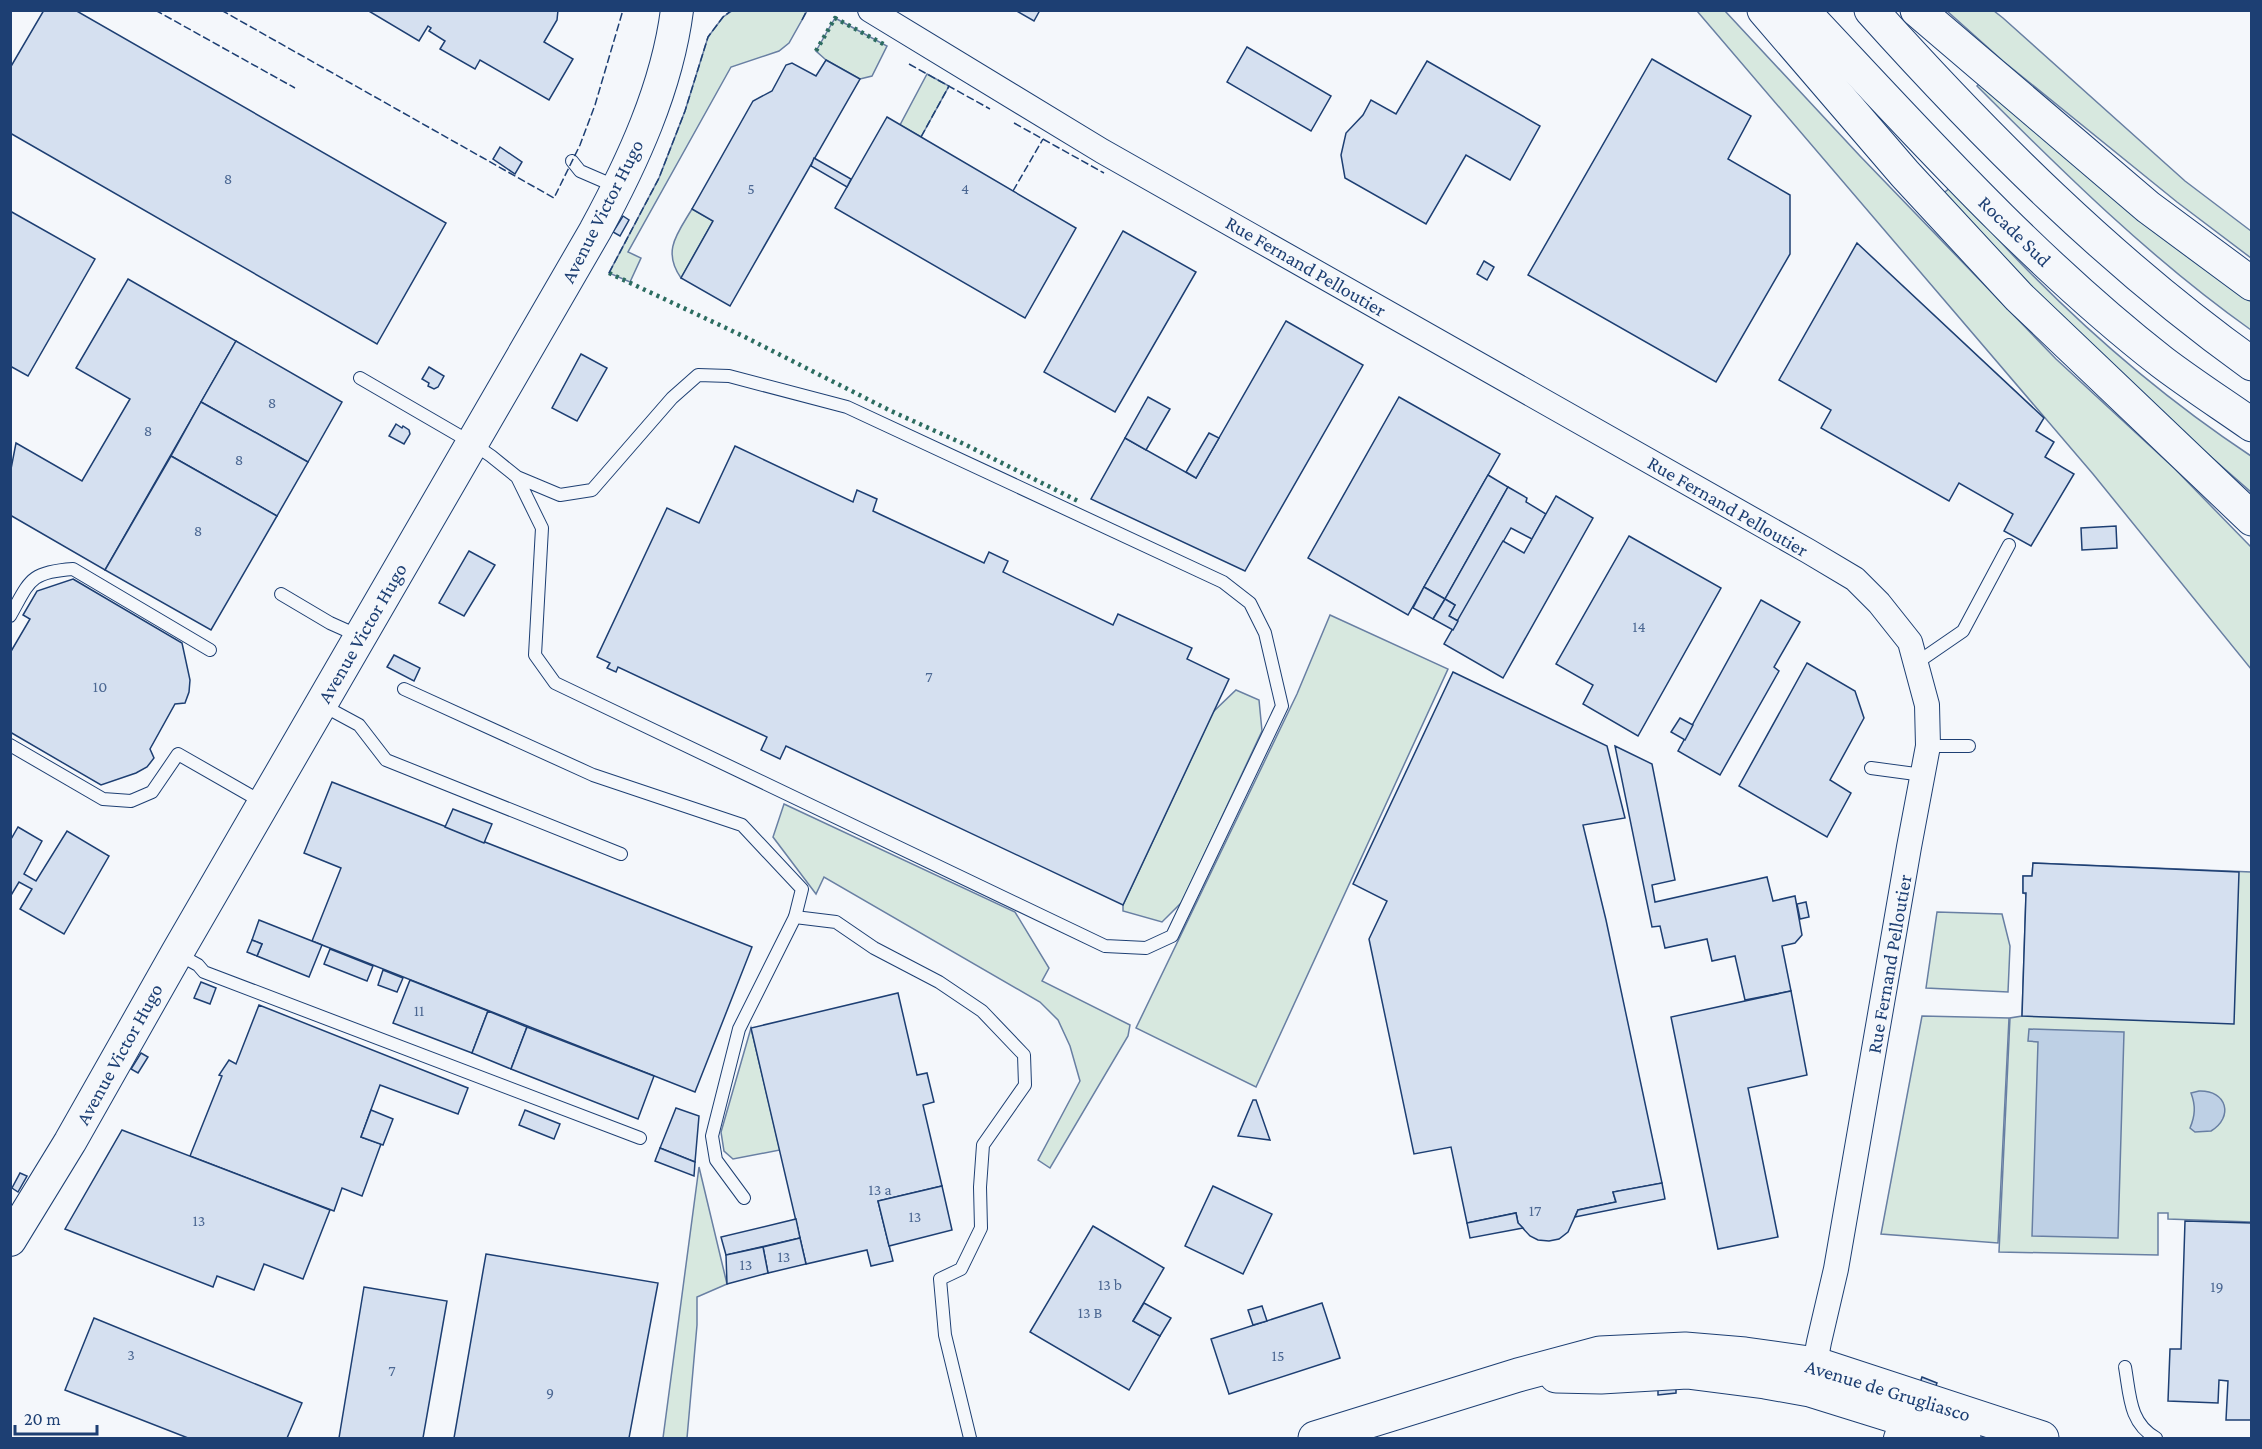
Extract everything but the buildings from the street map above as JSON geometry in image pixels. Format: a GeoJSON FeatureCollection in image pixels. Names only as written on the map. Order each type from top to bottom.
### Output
{"type":"FeatureCollection","features":[{"type":"Feature","properties":{"kind":"main road"},"geometry":{"type":"LineString","coordinates":[[1764,10],[1905,174],[2019,297],[2252,519]]}},
{"type":"Feature","properties":{"kind":"main road","name":"Rocade Sud"},"geometry":{"type":"LineString","coordinates":[[1802,10],[1947,164],[2042,258],[2163,362],[2252,425]]}},
{"type":"Feature","properties":{"kind":"main road"},"geometry":{"type":"LineString","coordinates":[[1871,10],[1965,111],[2082,226],[2144,281],[2252,364]]}},
{"type":"Feature","properties":{"kind":"main road"},"geometry":{"type":"LineString","coordinates":[[1917,10],[2148,207],[2252,284]]}},
{"type":"Feature","properties":{"kind":"main road","name":"Avenue de Grugliasco"},"geometry":{"type":"LineString","coordinates":[[1315,1438],[1518,1375],[1600,1353],[1685,1349],[1745,1354],[1813,1377],[2042,1438]]}},
{"type":"Feature","properties":{"kind":"main road","name":"Avenue de Grugliasco"},"geometry":{"type":"LineString","coordinates":[[1813,1377],[1899,1428],[1964,1438]]}},
{"type":"Feature","properties":{"kind":"street","name":"Avenue Victor Hugo"},"geometry":{"type":"LineString","coordinates":[[10,1240],[70,1142],[618,188],[645,126],[668,59],[677,10]]}},
{"type":"Feature","properties":{"kind":"street","name":"Rue Fernand Pelloutier"},"geometry":{"type":"LineString","coordinates":[[870,10],[1113,157],[1855,579],[1879,603],[1910,642],[1927,705],[1928,747],[1836,1269],[1813,1377]]}},
{"type":"Feature","properties":{"kind":"lane"},"geometry":{"type":"LineString","coordinates":[[572,161],[579,171],[618,188]]}},
{"type":"Feature","properties":{"kind":"lane"},"geometry":{"type":"LineString","coordinates":[[360,378],[472,443],[517,477],[560,495],[592,490],[672,398],[698,375],[729,376],[847,407],[1223,582],[1250,603],[1265,633],[1282,706],[1173,936],[1146,948],[1105,946],[555,683],[536,654],[542,528],[517,477]]}},
{"type":"Feature","properties":{"kind":"lane"},"geometry":{"type":"LineString","coordinates":[[1916,664],[1963,631],[2009,545]]}},
{"type":"Feature","properties":{"kind":"lane"},"geometry":{"type":"LineString","coordinates":[[10,616],[31,580],[51,570],[73,569],[210,650]]}},
{"type":"Feature","properties":{"kind":"lane"},"geometry":{"type":"LineString","coordinates":[[281,594],[330,623],[361,637]]}},
{"type":"Feature","properties":{"kind":"lane"},"geometry":{"type":"LineString","coordinates":[[404,689],[593,775],[742,825],[802,889],[795,917],[739,1029],[712,1136],[716,1160],[744,1198]]}},
{"type":"Feature","properties":{"kind":"lane"},"geometry":{"type":"LineString","coordinates":[[321,704],[359,724],[386,760],[621,854]]}},
{"type":"Feature","properties":{"kind":"lane"},"geometry":{"type":"LineString","coordinates":[[10,745],[103,799],[131,801],[152,792],[178,754],[263,803]]}},
{"type":"Feature","properties":{"kind":"lane"},"geometry":{"type":"LineString","coordinates":[[1928,747],[1969,746]]}},
{"type":"Feature","properties":{"kind":"lane"},"geometry":{"type":"LineString","coordinates":[[1871,768],[1923,775]]}},
{"type":"Feature","properties":{"kind":"lane"},"geometry":{"type":"LineString","coordinates":[[795,917],[836,922],[874,948],[939,982],[982,1011],[1024,1055],[1025,1085],[983,1145],[980,1187],[981,1228],[961,1269],[940,1279],[945,1335],[970,1438]]}},
{"type":"Feature","properties":{"kind":"lane"},"geometry":{"type":"LineString","coordinates":[[177,953],[198,965],[204,972],[640,1138]]}},
{"type":"Feature","properties":{"kind":"lane"},"geometry":{"type":"LineString","coordinates":[[2125,1367],[2133,1414],[2148,1434],[2156,1438]]}},
{"type":"Feature","properties":{"kind":"shaded area"},"geometry":{"type":"Polygon","coordinates":[[[732,11],[807,11],[789,43],[779,51],[731,67],[628,252],[641,258],[630,282],[609,273],[659,178],[685,111],[708,37],[723,17],[732,11]]]}},
{"type":"Feature","properties":{"kind":"shaded area"},"geometry":{"type":"Polygon","coordinates":[[[1697,11],[1725,11],[1860,156],[2056,359],[2175,469],[2251,547],[2251,669],[2093,474],[1697,11]]]}},
{"type":"Feature","properties":{"kind":"shaded area"},"geometry":{"type":"Polygon","coordinates":[[[1947,11],[1994,11],[2003,18],[2185,181],[2251,231],[2251,258],[2177,202],[2003,61],[1947,11]]]}},
{"type":"Feature","properties":{"kind":"shaded area"},"geometry":{"type":"Polygon","coordinates":[[[835,18],[887,46],[872,76],[860,79],[826,60],[816,51],[835,18]]]}},
{"type":"Feature","properties":{"kind":"shaded area"},"geometry":{"type":"Polygon","coordinates":[[[927,74],[949,86],[921,137],[900,125],[927,74]]]}},
{"type":"Feature","properties":{"kind":"shaded area"},"geometry":{"type":"Polygon","coordinates":[[[1983,80],[2251,294],[2251,330],[2178,274],[2109,214],[1977,86],[1983,80]]]}},
{"type":"Feature","properties":{"kind":"shaded area"},"geometry":{"type":"Polygon","coordinates":[[[1951,187],[2019,262],[2092,332],[2169,397],[2251,456],[2251,492],[2169,420],[2071,328],[1940,196],[1951,187]]]}},
{"type":"Feature","properties":{"kind":"shaded area"},"geometry":{"type":"Polygon","coordinates":[[[692,209],[713,221],[681,278],[675,268],[672,251],[677,235],[692,209]]]}},
{"type":"Feature","properties":{"kind":"shaded area"},"geometry":{"type":"Polygon","coordinates":[[[1330,615],[1448,669],[1256,1087],[1136,1028],[1297,694],[1330,615]]]}},
{"type":"Feature","properties":{"kind":"shaded area"},"geometry":{"type":"Polygon","coordinates":[[[1236,690],[1259,700],[1262,731],[1182,902],[1162,922],[1123,911],[1123,905],[1213,712],[1236,690]]]}},
{"type":"Feature","properties":{"kind":"shaded area"},"geometry":{"type":"Polygon","coordinates":[[[784,804],[1015,912],[1049,968],[1042,981],[1130,1025],[1128,1036],[1050,1168],[1038,1160],[1080,1081],[1070,1046],[1058,1020],[1040,1002],[824,877],[816,894],[773,837],[784,804]]]}},
{"type":"Feature","properties":{"kind":"shaded area"},"geometry":{"type":"Polygon","coordinates":[[[2033,863],[2251,872],[2251,1222],[2168,1219],[2168,1213],[2158,1213],[2158,1255],[1999,1252],[2010,1018],[2022,1016],[2026,894],[2023,893],[2023,876],[2032,876],[2033,863]]]}},
{"type":"Feature","properties":{"kind":"shaded area"},"geometry":{"type":"Polygon","coordinates":[[[1937,912],[2002,914],[2010,946],[2008,992],[1926,988],[1937,912]]]}},
{"type":"Feature","properties":{"kind":"shaded area"},"geometry":{"type":"Polygon","coordinates":[[[1922,1016],[2009,1018],[1998,1243],[1881,1234],[1922,1016]]]}},
{"type":"Feature","properties":{"kind":"shaded area"},"geometry":{"type":"Polygon","coordinates":[[[751,1028],[780,1150],[733,1159],[724,1151],[721,1132],[751,1028]]]}},
{"type":"Feature","properties":{"kind":"shaded area"},"geometry":{"type":"Polygon","coordinates":[[[699,1167],[727,1284],[697,1297],[697,1325],[687,1438],[663,1438],[699,1167]]]}},
{"type":"Feature","properties":{"kind":"water"},"geometry":{"type":"Polygon","coordinates":[[[2029,1029],[2124,1032],[2118,1238],[2032,1236],[2038,1042],[2028,1041],[2029,1029]]]}},
{"type":"Feature","properties":{"kind":"water"},"geometry":{"type":"Polygon","coordinates":[[[2199,1091],[2216,1095],[2224,1105],[2223,1119],[2211,1131],[2195,1132],[2190,1128],[2194,1111],[2191,1093],[2199,1091]]]}},
{"type":"Feature","properties":{"kind":"hedge"},"geometry":{"type":"LineString","coordinates":[[816,51],[835,18],[887,46]]}},
{"type":"Feature","properties":{"kind":"hedge"},"geometry":{"type":"LineString","coordinates":[[609,273],[743,336],[891,411],[964,444],[1080,502]]}},
{"type":"Feature","properties":{"kind":"fence"},"geometry":{"type":"LineString","coordinates":[[155,10],[295,88]]}},
{"type":"Feature","properties":{"kind":"fence"},"geometry":{"type":"LineString","coordinates":[[221,10],[554,198],[580,145],[595,105],[623,10]]}},
{"type":"Feature","properties":{"kind":"fence"},"geometry":{"type":"LineString","coordinates":[[609,273],[659,178],[685,111],[708,37],[723,17],[732,10]]}},
{"type":"Feature","properties":{"kind":"fence"},"geometry":{"type":"LineString","coordinates":[[802,20],[807,10]]}},
{"type":"Feature","properties":{"kind":"fence"},"geometry":{"type":"LineString","coordinates":[[909,64],[990,109]]}},
{"type":"Feature","properties":{"kind":"fence"},"geometry":{"type":"LineString","coordinates":[[921,137],[949,86]]}},
{"type":"Feature","properties":{"kind":"fence"},"geometry":{"type":"LineString","coordinates":[[1014,123],[1104,173]]}},
{"type":"Feature","properties":{"kind":"fence"},"geometry":{"type":"LineString","coordinates":[[1013,191],[1043,139]]}}]}
